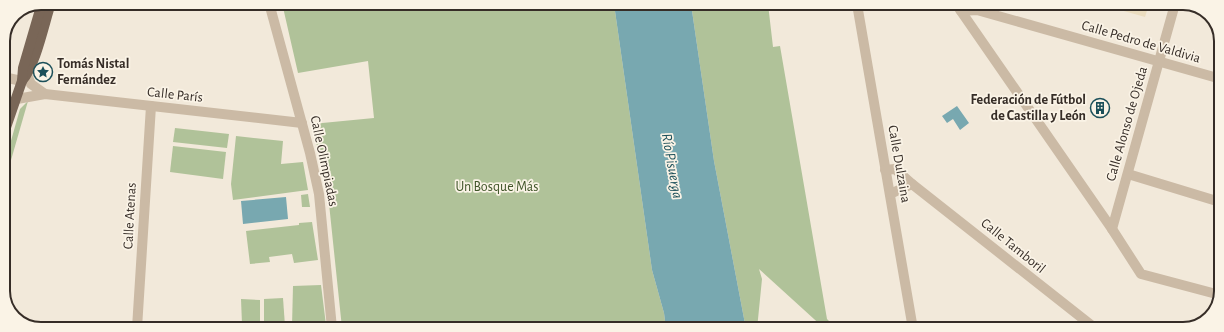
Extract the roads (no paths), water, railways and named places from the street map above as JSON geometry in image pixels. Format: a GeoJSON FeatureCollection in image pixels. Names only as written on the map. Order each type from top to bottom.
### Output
{"type":"FeatureCollection","features":[{"type":"Feature","properties":{"kind":"main road"},"geometry":{"type":"LineString","coordinates":[[25,78],[24,62],[40,10]]}},
{"type":"Feature","properties":{"kind":"main road"},"geometry":{"type":"LineString","coordinates":[[42,31],[40,23],[44,10]]}},
{"type":"Feature","properties":{"kind":"main road"},"geometry":{"type":"LineString","coordinates":[[10,118],[49,10]]}},
{"type":"Feature","properties":{"kind":"street","name":"Calle Olimpiadas"},"geometry":{"type":"LineString","coordinates":[[271,10],[302,123],[319,194],[331,322]]}},
{"type":"Feature","properties":{"kind":"street","name":"Calle Dulzaina"},"geometry":{"type":"LineString","coordinates":[[858,10],[912,322]]}},
{"type":"Feature","properties":{"kind":"street"},"geometry":{"type":"LineString","coordinates":[[963,10],[1141,274],[1214,293]]}},
{"type":"Feature","properties":{"kind":"street","name":"Calle Pedro de Valdivia"},"geometry":{"type":"LineString","coordinates":[[977,10],[1214,77]]}},
{"type":"Feature","properties":{"kind":"street","name":"Calle Alonso de Ojeda"},"geometry":{"type":"LineString","coordinates":[[1112,229],[1173,10]]}},
{"type":"Feature","properties":{"kind":"street"},"geometry":{"type":"LineString","coordinates":[[10,77],[25,78],[45,94]]}},
{"type":"Feature","properties":{"kind":"street","name":"Calle París"},"geometry":{"type":"LineString","coordinates":[[17,99],[45,94],[302,123]]}},
{"type":"Feature","properties":{"kind":"street","name":"Calle Atenas"},"geometry":{"type":"LineString","coordinates":[[137,322],[150,106]]}},
{"type":"Feature","properties":{"kind":"street","name":"Calle Tamboril"},"geometry":{"type":"LineString","coordinates":[[885,170],[895,169],[1087,322]]}},
{"type":"Feature","properties":{"kind":"street"},"geometry":{"type":"LineString","coordinates":[[1128,174],[1214,200]]}},
{"type":"Feature","properties":{"kind":"street"},"geometry":{"type":"LineString","coordinates":[[890,194],[912,184]]}},
{"type":"Feature","properties":{"kind":"water","name":"Río Pisuerga"},"geometry":{"type":"Polygon","coordinates":[[[615,10],[692,10],[714,161],[745,322],[665,322],[652,270],[615,10]]]}},
{"type":"Feature","properties":{"kind":"water"},"geometry":{"type":"Polygon","coordinates":[[[957,106],[969,123],[960,130],[953,119],[947,123],[942,116],[957,106]]]}},
{"type":"Feature","properties":{"kind":"water"},"geometry":{"type":"Polygon","coordinates":[[[286,197],[288,219],[243,224],[241,201],[286,197]]]}},
{"type":"Feature","properties":{"kind":"place","name":"Tomás Nistal Fernández"},"geometry":{"type":"Point","coordinates":[43,72]}},
{"type":"Feature","properties":{"kind":"place","name":"Federación de Fútbol de Castilla y León"},"geometry":{"type":"Point","coordinates":[1100,108]}},
{"type":"Feature","properties":{"kind":"park label","name":"Un Bosque Más"},"geometry":{"type":"Point","coordinates":[497,187]}}]}
